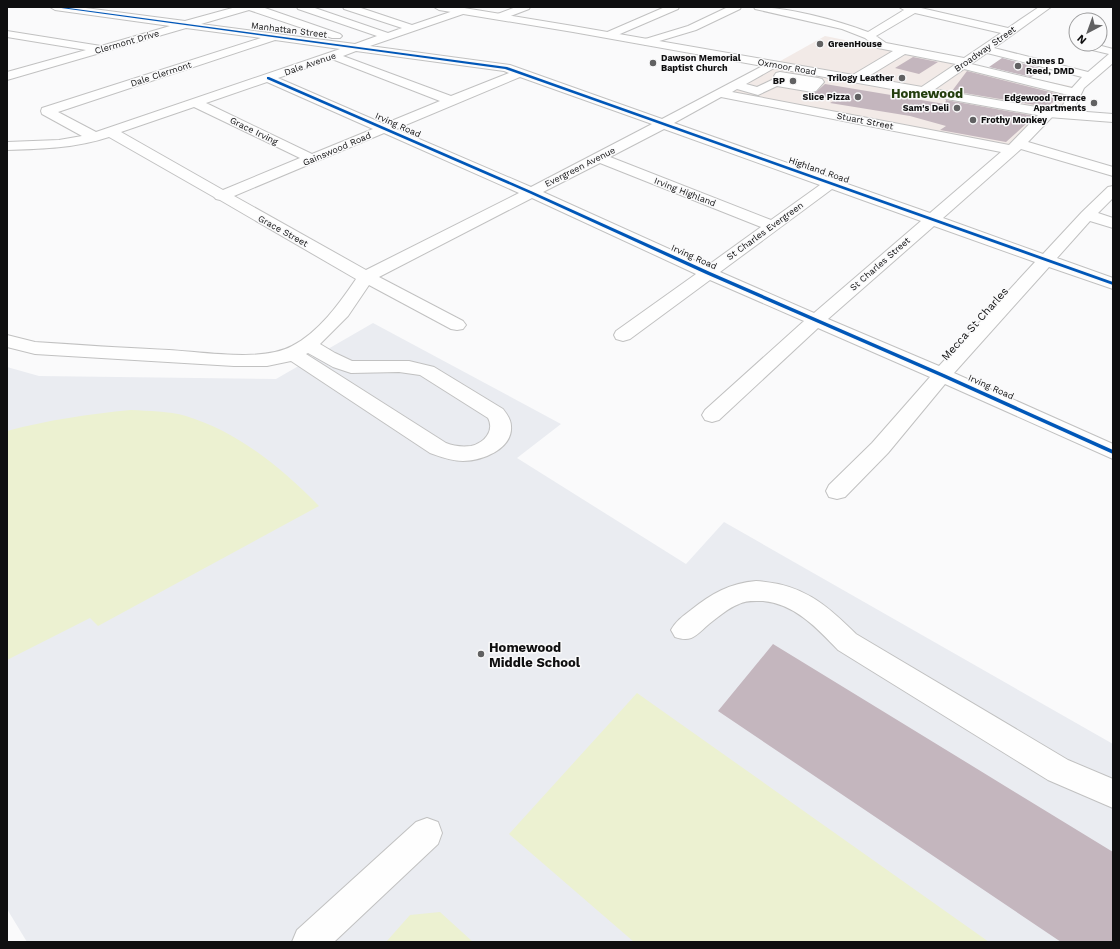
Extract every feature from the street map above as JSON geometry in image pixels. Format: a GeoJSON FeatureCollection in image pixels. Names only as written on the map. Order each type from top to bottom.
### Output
{"type":"FeatureCollection","features":[{"type":"Feature","properties":{"kind":"street","name":"Manhattan Street"},"geometry":{"type":"LineString","coordinates":[[55,7],[506,68],[519,73]]}},
{"type":"Feature","properties":{"kind":"street","name":"Clermont Drive"},"geometry":{"type":"LineString","coordinates":[[7,76],[247,7]]}},
{"type":"Feature","properties":{"kind":"street"},"geometry":{"type":"LineString","coordinates":[[252,7],[350,40],[374,32]]}},
{"type":"Feature","properties":{"kind":"street"},"geometry":{"type":"LineString","coordinates":[[302,7],[387,36]]}},
{"type":"Feature","properties":{"kind":"street"},"geometry":{"type":"LineString","coordinates":[[353,10],[371,7]]}},
{"type":"Feature","properties":{"kind":"street","name":"Oxmoor Road"},"geometry":{"type":"LineString","coordinates":[[439,7],[646,42],[780,75],[811,78],[855,79],[1048,113],[1113,118]]}},
{"type":"Feature","properties":{"kind":"street"},"geometry":{"type":"LineString","coordinates":[[499,16],[525,7]]}},
{"type":"Feature","properties":{"kind":"street"},"geometry":{"type":"LineString","coordinates":[[609,35],[674,7]]}},
{"type":"Feature","properties":{"kind":"street"},"geometry":{"type":"LineString","coordinates":[[646,42],[692,28],[736,7]]}},
{"type":"Feature","properties":{"kind":"street"},"geometry":{"type":"LineString","coordinates":[[759,7],[845,27],[869,36],[882,46],[964,63],[1076,93]]}},
{"type":"Feature","properties":{"kind":"street","name":"Broadway Street"},"geometry":{"type":"LineString","coordinates":[[924,91],[1046,7]]}},
{"type":"Feature","properties":{"kind":"street"},"geometry":{"type":"LineString","coordinates":[[869,36],[911,8],[1010,32]]}},
{"type":"Feature","properties":{"kind":"street"},"geometry":{"type":"LineString","coordinates":[[353,10],[412,28]]}},
{"type":"Feature","properties":{"kind":"street","name":"Dale Avenue"},"geometry":{"type":"LineString","coordinates":[[7,146],[59,144],[112,132],[462,11]]}},
{"type":"Feature","properties":{"kind":"street"},"geometry":{"type":"LineString","coordinates":[[223,14],[270,32],[269,37]]}},
{"type":"Feature","properties":{"kind":"street"},"geometry":{"type":"LineString","coordinates":[[421,16],[435,20]]}},
{"type":"Feature","properties":{"kind":"street"},"geometry":{"type":"LineString","coordinates":[[7,34],[104,49]]}},
{"type":"Feature","properties":{"kind":"street","name":"Dale Clermont"},"geometry":{"type":"LineString","coordinates":[[95,137],[47,111],[269,37]]}},
{"type":"Feature","properties":{"kind":"street"},"geometry":{"type":"LineString","coordinates":[[985,49],[1090,76]]}},
{"type":"Feature","properties":{"kind":"street"},"geometry":{"type":"LineString","coordinates":[[855,79],[903,50]]}},
{"type":"Feature","properties":{"kind":"street"},"geometry":{"type":"LineString","coordinates":[[334,56],[452,101]]}},
{"type":"Feature","properties":{"kind":"street"},"geometry":{"type":"LineString","coordinates":[[1048,113],[1068,108],[1079,86],[1113,57]]}},
{"type":"Feature","properties":{"kind":"street","name":"Gainswood Road"},"geometry":{"type":"LineString","coordinates":[[221,196],[519,73]]}},
{"type":"Feature","properties":{"kind":"street","name":"Highland Road"},"geometry":{"type":"LineString","coordinates":[[519,73],[1113,284]]}},
{"type":"Feature","properties":{"kind":"street","name":"Evergreen Avenue"},"geometry":{"type":"LineString","coordinates":[[366,277],[599,158],[753,75],[780,75]]}},
{"type":"Feature","properties":{"kind":"street"},"geometry":{"type":"LineString","coordinates":[[735,84],[758,91],[780,75],[811,78]]}},
{"type":"Feature","properties":{"kind":"street","name":"Irving Road"},"geometry":{"type":"LineString","coordinates":[[268,78],[530,192],[815,321],[942,375],[1113,452]]}},
{"type":"Feature","properties":{"kind":"street","name":"Stuart Street"},"geometry":{"type":"LineString","coordinates":[[719,93],[1016,147],[1113,172]]}},
{"type":"Feature","properties":{"kind":"street"},"geometry":{"type":"LineString","coordinates":[[792,107],[795,104],[803,102],[841,109]]}},
{"type":"Feature","properties":{"kind":"street","name":"Grace Irving"},"geometry":{"type":"LineString","coordinates":[[195,103],[312,159]]}},
{"type":"Feature","properties":{"kind":"street","name":"St Charles Street"},"geometry":{"type":"LineString","coordinates":[[712,415],[815,321],[1016,147],[1048,113]]}},
{"type":"Feature","properties":{"kind":"street","name":"Grace Street"},"geometry":{"type":"LineString","coordinates":[[112,132],[221,196],[366,277],[458,325]]}},
{"type":"Feature","properties":{"kind":"street","name":"Irving Highland"},"geometry":{"type":"LineString","coordinates":[[599,158],[771,225]]}},
{"type":"Feature","properties":{"kind":"street","name":"St Charles Evergreen"},"geometry":{"type":"LineString","coordinates":[[623,335],[771,225],[830,184]]}},
{"type":"Feature","properties":{"kind":"street","name":"Mecca St Charles"},"geometry":{"type":"LineString","coordinates":[[837,492],[880,448],[942,375],[1087,215],[1113,190]]}},
{"type":"Feature","properties":{"kind":"street"},"geometry":{"type":"LineString","coordinates":[[1087,215],[1113,223]]}},
{"type":"Feature","properties":{"kind":"street"},"geometry":{"type":"LineString","coordinates":[[7,341],[35,348],[234,360],[261,360],[286,357],[330,325],[348,305],[366,277]]}},
{"type":"Feature","properties":{"kind":"street"},"geometry":{"type":"LineString","coordinates":[[300,348],[352,367],[417,367],[427,371],[496,414],[502,427],[500,435],[496,441],[472,453],[450,453],[438,448],[300,348]]}},
{"type":"Feature","properties":{"kind":"street"},"geometry":{"type":"LineString","coordinates":[[684,630],[713,608],[733,596],[748,591],[771,593],[786,597],[806,605],[821,616],[847,642],[1058,770],[1113,794]]}},
{"type":"Feature","properties":{"kind":"street"},"geometry":{"type":"LineString","coordinates":[[309,942],[427,833]]}},
{"type":"Feature","properties":{"kind":"shaded area"},"geometry":{"type":"Polygon","coordinates":[[[825,36],[1075,87],[1064,107],[1010,147],[723,93],[825,36]]]}},
{"type":"Feature","properties":{"kind":"shaded area","name":"Homewood Middle School"},"geometry":{"type":"Polygon","coordinates":[[[373,323],[561,424],[517,458],[686,564],[724,522],[1113,744],[1113,942],[27,942],[7,909],[7,367],[39,376],[276,379],[373,323]]]}},
{"type":"Feature","properties":{"kind":"green space"},"geometry":{"type":"Polygon","coordinates":[[[131,410],[179,414],[223,431],[258,452],[290,478],[319,506],[98,626],[90,618],[7,660],[7,431],[69,418],[131,410]]]}},
{"type":"Feature","properties":{"kind":"green space"},"geometry":{"type":"Polygon","coordinates":[[[637,693],[989,942],[634,942],[509,834],[637,693]]]}},
{"type":"Feature","properties":{"kind":"green space"},"geometry":{"type":"Polygon","coordinates":[[[440,912],[473,942],[386,942],[410,915],[440,912]]]}},
{"type":"Feature","properties":{"kind":"building"},"geometry":{"type":"Polygon","coordinates":[[[913,57],[938,62],[919,74],[895,68],[913,57]]]}},
{"type":"Feature","properties":{"kind":"building","name":"James D Reed, DMD"},"geometry":{"type":"Polygon","coordinates":[[[1002,58],[1043,69],[1031,77],[989,67],[1002,58]]]}},
{"type":"Feature","properties":{"kind":"building"},"geometry":{"type":"Polygon","coordinates":[[[967,71],[1062,95],[1047,107],[952,91],[967,71]]]}},
{"type":"Feature","properties":{"kind":"building"},"geometry":{"type":"Polygon","coordinates":[[[825,84],[945,104],[946,100],[1035,116],[1006,142],[940,130],[946,126],[910,116],[830,103],[835,100],[809,93],[816,92],[825,84]]]}},
{"type":"Feature","properties":{"kind":"building"},"geometry":{"type":"Polygon","coordinates":[[[773,644],[1113,852],[1113,942],[1061,942],[718,711],[773,644]]]}},
{"type":"Feature","properties":{"kind":"cycle path"},"geometry":{"type":"LineString","coordinates":[[55,7],[506,68],[1113,284]]}},
{"type":"Feature","properties":{"kind":"cycle path"},"geometry":{"type":"LineString","coordinates":[[268,78],[530,192],[708,273],[942,375],[1113,452]]}},
{"type":"Feature","properties":{"kind":"place","name":"GreenHouse"},"geometry":{"type":"Point","coordinates":[820,44]}},
{"type":"Feature","properties":{"kind":"place","name":"Dawson Memorial Baptist Church"},"geometry":{"type":"Point","coordinates":[653,63]}},
{"type":"Feature","properties":{"kind":"place","name":"James D Reed, DMD"},"geometry":{"type":"Point","coordinates":[1018,66]}},
{"type":"Feature","properties":{"kind":"place","name":"Trilogy Leather"},"geometry":{"type":"Point","coordinates":[902,78]}},
{"type":"Feature","properties":{"kind":"place","name":"BP"},"geometry":{"type":"Point","coordinates":[793,81]}},
{"type":"Feature","properties":{"kind":"place","name":"Slice Pizza"},"geometry":{"type":"Point","coordinates":[858,97]}},
{"type":"Feature","properties":{"kind":"place","name":"Edgewood Terrace Apartments"},"geometry":{"type":"Point","coordinates":[1094,103]}},
{"type":"Feature","properties":{"kind":"place","name":"Sam's Deli"},"geometry":{"type":"Point","coordinates":[957,108]}},
{"type":"Feature","properties":{"kind":"place","name":"Frothy Monkey"},"geometry":{"type":"Point","coordinates":[973,120]}},
{"type":"Feature","properties":{"kind":"place","name":"Homewood Middle School"},"geometry":{"type":"Point","coordinates":[481,654]}},
{"type":"Feature","properties":{"kind":"district","name":"Homewood"},"geometry":{"type":"Point","coordinates":[927,93]}}]}
